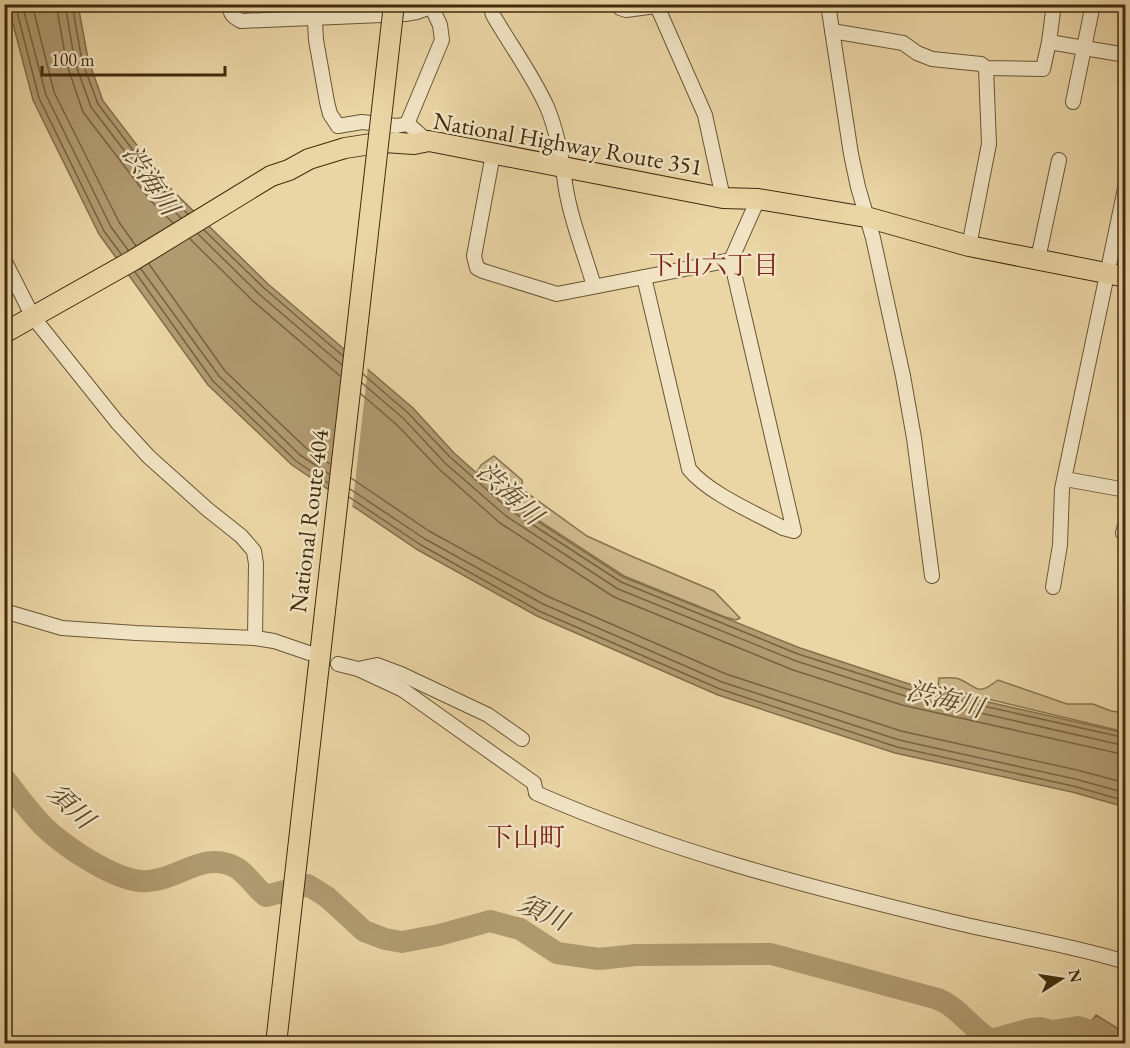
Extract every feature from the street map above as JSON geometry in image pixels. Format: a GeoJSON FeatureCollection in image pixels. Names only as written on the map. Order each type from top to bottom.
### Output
{"type":"FeatureCollection","features":[{"type":"Feature","properties":{"kind":"highway","name":"National Route 404"},"geometry":{"type":"LineString","coordinates":[[276,1044],[394,4]]}},
{"type":"Feature","properties":{"kind":"highway","name":"National Highway Route 351"},"geometry":{"type":"LineString","coordinates":[[4,333],[147,252],[271,176],[289,170],[309,159],[345,148],[384,142],[414,144],[429,141],[723,198],[758,199],[866,217],[969,246],[1116,275]]}},
{"type":"Feature","properties":{"kind":"street"},"geometry":{"type":"LineString","coordinates":[[229,4],[234,18],[241,21],[314,11],[405,14],[436,6],[442,40],[407,124]]}},
{"type":"Feature","properties":{"kind":"street"},"geometry":{"type":"LineString","coordinates":[[490,4],[493,15],[531,75],[548,109],[564,167],[570,203],[594,286]]}},
{"type":"Feature","properties":{"kind":"street"},"geometry":{"type":"LineString","coordinates":[[616,4],[626,10],[662,5],[705,115],[723,198]]}},
{"type":"Feature","properties":{"kind":"street"},"geometry":{"type":"LineString","coordinates":[[828,4],[851,154],[903,376],[914,438],[932,576]]}},
{"type":"Feature","properties":{"kind":"street"},"geometry":{"type":"LineString","coordinates":[[986,69],[1043,69],[1054,4]]}},
{"type":"Feature","properties":{"kind":"street"},"geometry":{"type":"LineString","coordinates":[[1073,102],[1093,4]]}},
{"type":"Feature","properties":{"kind":"street"},"geometry":{"type":"LineString","coordinates":[[314,11],[327,102],[333,120],[338,126],[362,122],[397,126],[407,124],[415,129],[420,137],[429,141]]}},
{"type":"Feature","properties":{"kind":"street"},"geometry":{"type":"LineString","coordinates":[[832,31],[903,43],[917,53],[932,59],[981,64],[986,69],[989,144],[969,246]]}},
{"type":"Feature","properties":{"kind":"street"},"geometry":{"type":"LineString","coordinates":[[1049,42],[1125,56]]}},
{"type":"Feature","properties":{"kind":"street"},"geometry":{"type":"LineString","coordinates":[[493,154],[474,256],[477,268],[557,294],[730,260]]}},
{"type":"Feature","properties":{"kind":"street"},"geometry":{"type":"LineString","coordinates":[[1038,259],[1059,160]]}},
{"type":"Feature","properties":{"kind":"street"},"geometry":{"type":"LineString","coordinates":[[1053,587],[1060,545],[1062,489],[1116,275],[1125,184]]}},
{"type":"Feature","properties":{"kind":"street"},"geometry":{"type":"LineString","coordinates":[[644,277],[689,469],[712,489],[783,528],[794,531],[730,260],[758,199]]}},
{"type":"Feature","properties":{"kind":"street"},"geometry":{"type":"LineString","coordinates":[[4,260],[83,381],[149,457],[248,543],[254,551],[256,564],[255,638]]}},
{"type":"Feature","properties":{"kind":"street"},"geometry":{"type":"LineString","coordinates":[[1065,479],[1125,490]]}},
{"type":"Feature","properties":{"kind":"street"},"geometry":{"type":"LineString","coordinates":[[4,611],[62,628],[255,638],[274,641],[309,653]]}},
{"type":"Feature","properties":{"kind":"street"},"geometry":{"type":"LineString","coordinates":[[338,664],[358,669],[403,690],[534,783],[536,793],[624,828],[724,862],[850,897],[1125,962]]}},
{"type":"Feature","properties":{"kind":"street"},"geometry":{"type":"LineString","coordinates":[[358,669],[377,665],[401,674],[488,715],[522,739]]}},
{"type":"Feature","properties":{"kind":"shaded area"},"geometry":{"type":"Polygon","coordinates":[[[494,456],[522,480],[523,490],[587,536],[714,591],[740,618],[736,620],[725,617],[624,576],[515,505],[477,472],[481,465],[494,456]]]}},
{"type":"Feature","properties":{"kind":"shaded area"},"geometry":{"type":"Polygon","coordinates":[[[939,678],[957,678],[978,689],[985,688],[998,680],[1067,704],[1093,704],[1111,711],[1125,713],[1125,732],[938,687],[939,678]]]}},
{"type":"Feature","properties":{"kind":"water","name":"渋海川"},"geometry":{"type":"Polygon","coordinates":[[[8,5],[78,5],[88,59],[103,101],[169,187],[268,284],[413,408],[454,453],[514,506],[623,577],[800,648],[909,684],[1125,733],[1125,807],[1072,792],[895,753],[718,695],[537,616],[418,550],[292,465],[208,385],[99,234],[33,100],[8,5]]]}},
{"type":"Feature","properties":{"kind":"water"},"geometry":{"type":"Polygon","coordinates":[[[1096,1015],[1125,1033],[1125,1043],[1076,1043],[1096,1015]]]}},
{"type":"Feature","properties":{"kind":"pier"},"geometry":{"type":"Polygon","coordinates":[[[346,347],[368,366],[352,510],[330,495],[346,347]]]}},
{"type":"Feature","properties":{"kind":"waterway","name":"須川"},"geometry":{"type":"LineString","coordinates":[[4,778],[39,822],[60,841],[106,870],[130,879],[153,880],[201,864],[225,863],[241,871],[266,896],[308,885],[327,897],[364,931],[385,939],[402,942],[490,921],[520,929],[557,953],[599,959],[636,955],[771,954],[938,999],[953,1008],[991,1040],[1030,1029],[1041,1028],[1052,1031],[1078,1027],[1091,1031],[1107,1044]]}},
{"type":"Feature","properties":{"kind":"district","name":"下山六丁目"},"geometry":{"type":"Point","coordinates":[714,265]}},
{"type":"Feature","properties":{"kind":"district","name":"下山町"},"geometry":{"type":"Point","coordinates":[526,837]}}]}
